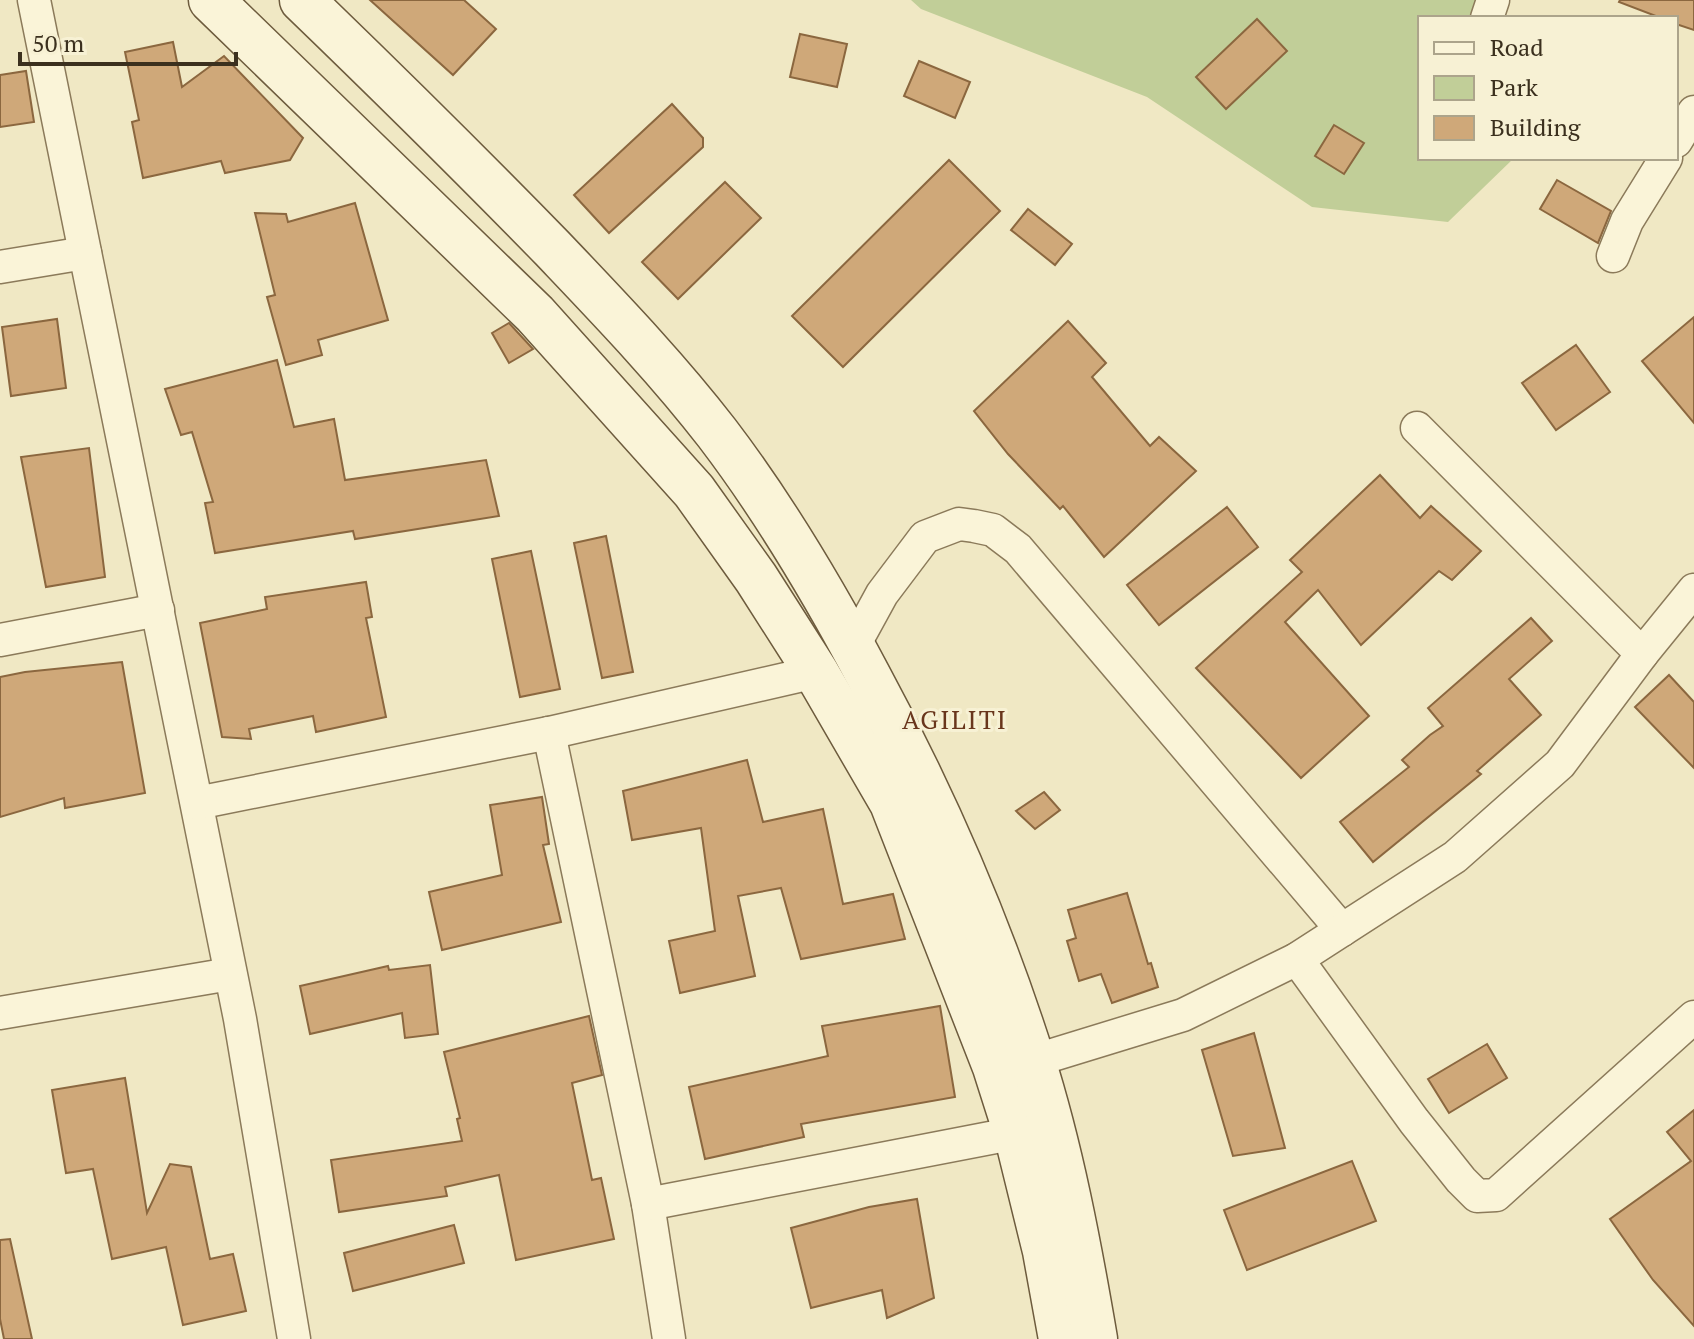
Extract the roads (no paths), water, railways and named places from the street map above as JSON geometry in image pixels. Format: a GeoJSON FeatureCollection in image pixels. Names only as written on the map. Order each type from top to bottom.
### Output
{"type":"FeatureCollection","features":[{"type":"Feature","properties":{"kind":"street"},"geometry":{"type":"LineString","coordinates":[[34,0],[197,803],[294,1339]]}},
{"type":"Feature","properties":{"kind":"street"},"geometry":{"type":"LineString","coordinates":[[211,0],[535,314],[694,491],[756,578],[816,672],[892,803],[995,1067],[1016,1133],[1045,1251],[1061,1339]]}},
{"type":"Feature","properties":{"kind":"street"},"geometry":{"type":"LineString","coordinates":[[302,0],[459,152],[639,338],[717,434],[793,542],[913,758],[964,873],[1033,1061],[1070,1205],[1095,1339]]}},
{"type":"Feature","properties":{"kind":"street"},"geometry":{"type":"LineString","coordinates":[[1678,138],[1694,112]]}},
{"type":"Feature","properties":{"kind":"street"},"geometry":{"type":"LineString","coordinates":[[1613,256],[1627,221],[1665,160]]}},
{"type":"Feature","properties":{"kind":"street"},"geometry":{"type":"LineString","coordinates":[[0,267],[85,253]]}},
{"type":"Feature","properties":{"kind":"street"},"geometry":{"type":"LineString","coordinates":[[1417,428],[1642,654]]}},
{"type":"Feature","properties":{"kind":"street"},"geometry":{"type":"LineString","coordinates":[[853,647],[882,594],[925,537],[959,524],[993,530],[1018,549],[1342,930]]}},
{"type":"Feature","properties":{"kind":"street"},"geometry":{"type":"LineString","coordinates":[[1033,1061],[1183,1015],[1297,959],[1455,857],[1560,764],[1694,590]]}},
{"type":"Feature","properties":{"kind":"street"},"geometry":{"type":"LineString","coordinates":[[0,640],[158,610]]}},
{"type":"Feature","properties":{"kind":"street"},"geometry":{"type":"LineString","coordinates":[[197,803],[549,733],[816,672]]}},
{"type":"Feature","properties":{"kind":"street"},"geometry":{"type":"LineString","coordinates":[[549,733],[648,1204],[669,1339]]}},
{"type":"Feature","properties":{"kind":"street"},"geometry":{"type":"LineString","coordinates":[[1297,959],[1414,1121],[1477,1196],[1496,1195],[1694,1017]]}},
{"type":"Feature","properties":{"kind":"street"},"geometry":{"type":"LineString","coordinates":[[0,1013],[230,974]]}},
{"type":"Feature","properties":{"kind":"street"},"geometry":{"type":"LineString","coordinates":[[648,1204],[1016,1133]]}},
{"type":"Feature","properties":{"kind":"district","name":"AGILITI"},"geometry":{"type":"Point","coordinates":[955,719]}}]}
